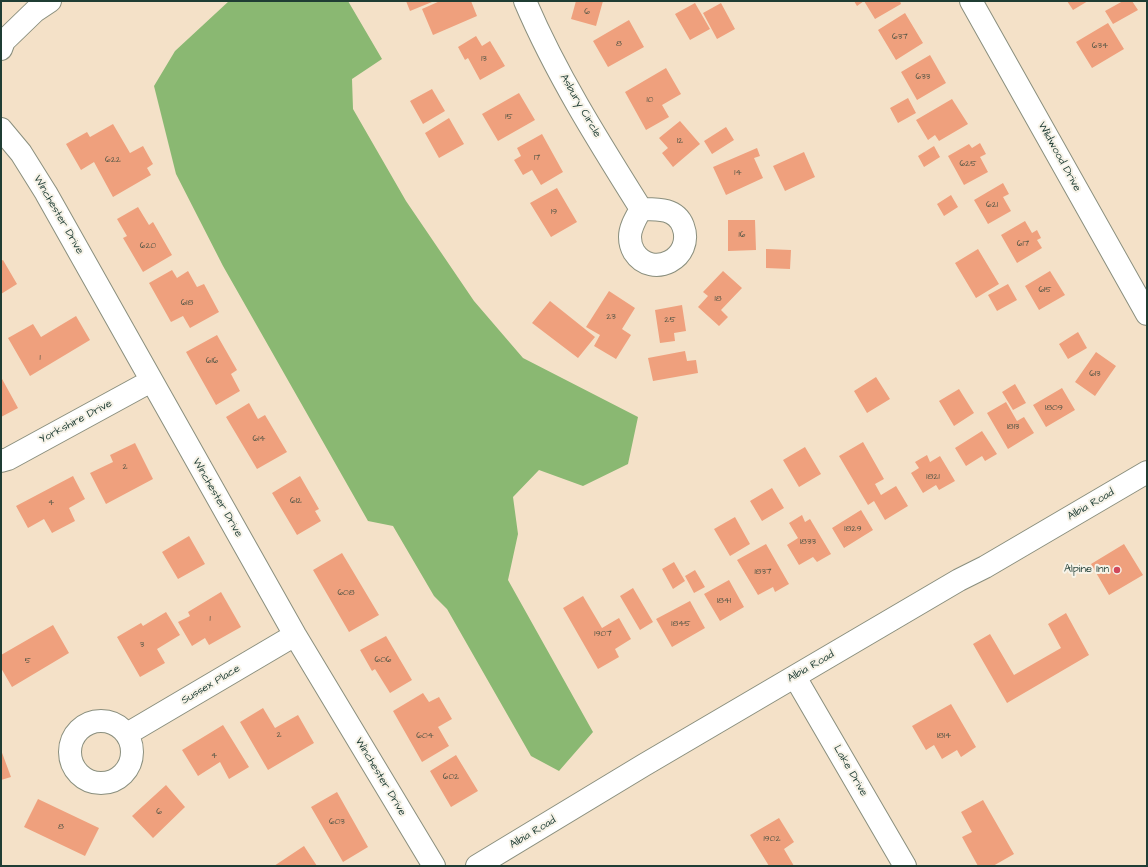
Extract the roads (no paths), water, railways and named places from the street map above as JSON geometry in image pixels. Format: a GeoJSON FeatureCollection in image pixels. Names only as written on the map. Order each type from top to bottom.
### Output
{"type":"FeatureCollection","features":[{"type":"Feature","properties":{"kind":"street"},"geometry":{"type":"LineString","coordinates":[[1,50],[4,41],[36,11],[50,1]]}},
{"type":"Feature","properties":{"kind":"street","name":"Asbury Circle"},"geometry":{"type":"LineString","coordinates":[[525,1],[537,29],[570,91],[641,209]]}},
{"type":"Feature","properties":{"kind":"street","name":"Wildwood Drive"},"geometry":{"type":"LineString","coordinates":[[971,1],[1147,314]]}},
{"type":"Feature","properties":{"kind":"street","name":"Winchester Drive"},"geometry":{"type":"LineString","coordinates":[[1,129],[21,153],[46,194],[295,635],[434,866]]}},
{"type":"Feature","properties":{"kind":"street","name":"Yorkshire Drive"},"geometry":{"type":"LineString","coordinates":[[1,461],[8,459],[151,381]]}},
{"type":"Feature","properties":{"kind":"street","name":"Albia Road"},"geometry":{"type":"LineString","coordinates":[[477,866],[794,677],[1147,472]]}},
{"type":"Feature","properties":{"kind":"street","name":"Sussex Place"},"geometry":{"type":"LineString","coordinates":[[127,734],[295,635]]}},
{"type":"Feature","properties":{"kind":"street","name":"Lake Drive"},"geometry":{"type":"LineString","coordinates":[[794,677],[905,866]]}},
{"type":"Feature","properties":{"kind":"place","name":"Alpine Inn"},"geometry":{"type":"Point","coordinates":[1117,570]}}]}
